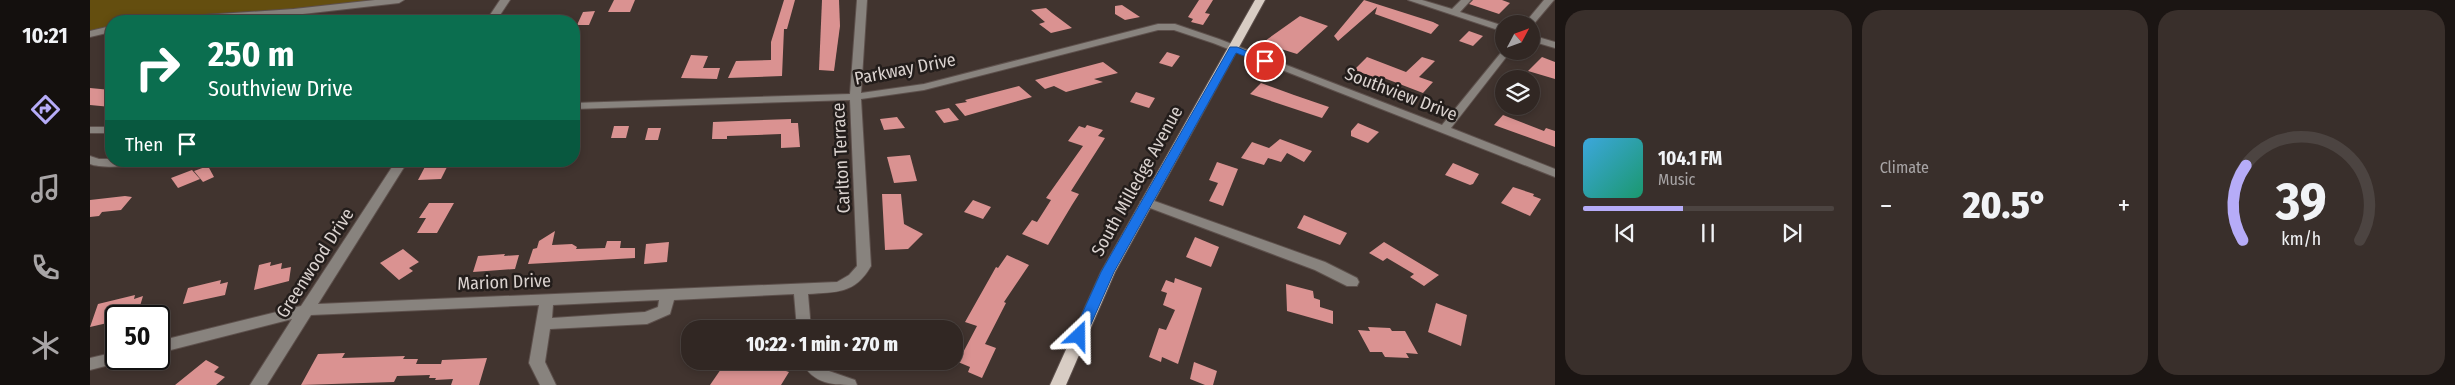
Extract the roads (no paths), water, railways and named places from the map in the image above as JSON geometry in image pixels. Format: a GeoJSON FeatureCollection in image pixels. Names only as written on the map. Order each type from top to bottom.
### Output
{"type":"FeatureCollection","features":[{"type":"Feature","properties":{"kind":"main road","name":"South Milledge Avenue"},"geometry":{"type":"LineString","coordinates":[[1058,385],[1108,272],[1260,0]]}},
{"type":"Feature","properties":{"kind":"street"},"geometry":{"type":"LineString","coordinates":[[249,15],[399,0]]}},
{"type":"Feature","properties":{"kind":"street"},"geometry":{"type":"LineString","coordinates":[[495,15],[505,0]]}},
{"type":"Feature","properties":{"kind":"street","name":"Carlton Terrace"},"geometry":{"type":"LineString","coordinates":[[854,280],[864,266],[855,97],[862,0]]}},
{"type":"Feature","properties":{"kind":"street"},"geometry":{"type":"LineString","coordinates":[[1413,0],[1495,26]]}},
{"type":"Feature","properties":{"kind":"street"},"geometry":{"type":"LineString","coordinates":[[1454,13],[1466,0]]}},
{"type":"Feature","properties":{"kind":"street"},"geometry":{"type":"LineString","coordinates":[[1536,15],[1549,0]]}},
{"type":"Feature","properties":{"kind":"street","name":"Parkway Drive"},"geometry":{"type":"LineString","coordinates":[[580,106],[855,97],[924,87],[1167,26],[1190,31],[1234,49]]}},
{"type":"Feature","properties":{"kind":"street"},"geometry":{"type":"LineString","coordinates":[[90,34],[105,31]]}},
{"type":"Feature","properties":{"kind":"street"},"geometry":{"type":"LineString","coordinates":[[1540,41],[1555,45]]}},
{"type":"Feature","properties":{"kind":"street","name":"Southview Drive"},"geometry":{"type":"LineString","coordinates":[[1234,49],[1555,173]]}},
{"type":"Feature","properties":{"kind":"street"},"geometry":{"type":"LineString","coordinates":[[1444,130],[1499,60]]}},
{"type":"Feature","properties":{"kind":"street"},"geometry":{"type":"LineString","coordinates":[[90,130],[105,130]]}},
{"type":"Feature","properties":{"kind":"street"},"geometry":{"type":"LineString","coordinates":[[90,160],[98,163],[105,163]]}},
{"type":"Feature","properties":{"kind":"street","name":"Greenwood Drive"},"geometry":{"type":"LineString","coordinates":[[258,385],[398,167]]}},
{"type":"Feature","properties":{"kind":"street"},"geometry":{"type":"LineString","coordinates":[[1146,202],[1320,266],[1352,282]]}},
{"type":"Feature","properties":{"kind":"street","name":"Marion Drive"},"geometry":{"type":"LineString","coordinates":[[170,344],[307,310],[839,287],[854,280]]}},
{"type":"Feature","properties":{"kind":"street"},"geometry":{"type":"LineString","coordinates":[[801,289],[803,320]]}},
{"type":"Feature","properties":{"kind":"street"},"geometry":{"type":"LineString","coordinates":[[543,324],[648,318],[665,310],[667,295]]}},
{"type":"Feature","properties":{"kind":"street"},"geometry":{"type":"LineString","coordinates":[[547,300],[537,363],[548,385]]}},
{"type":"Feature","properties":{"kind":"street"},"geometry":{"type":"LineString","coordinates":[[90,364],[105,361]]}},
{"type":"Feature","properties":{"kind":"street"},"geometry":{"type":"LineString","coordinates":[[817,370],[823,376],[850,385]]}}]}
